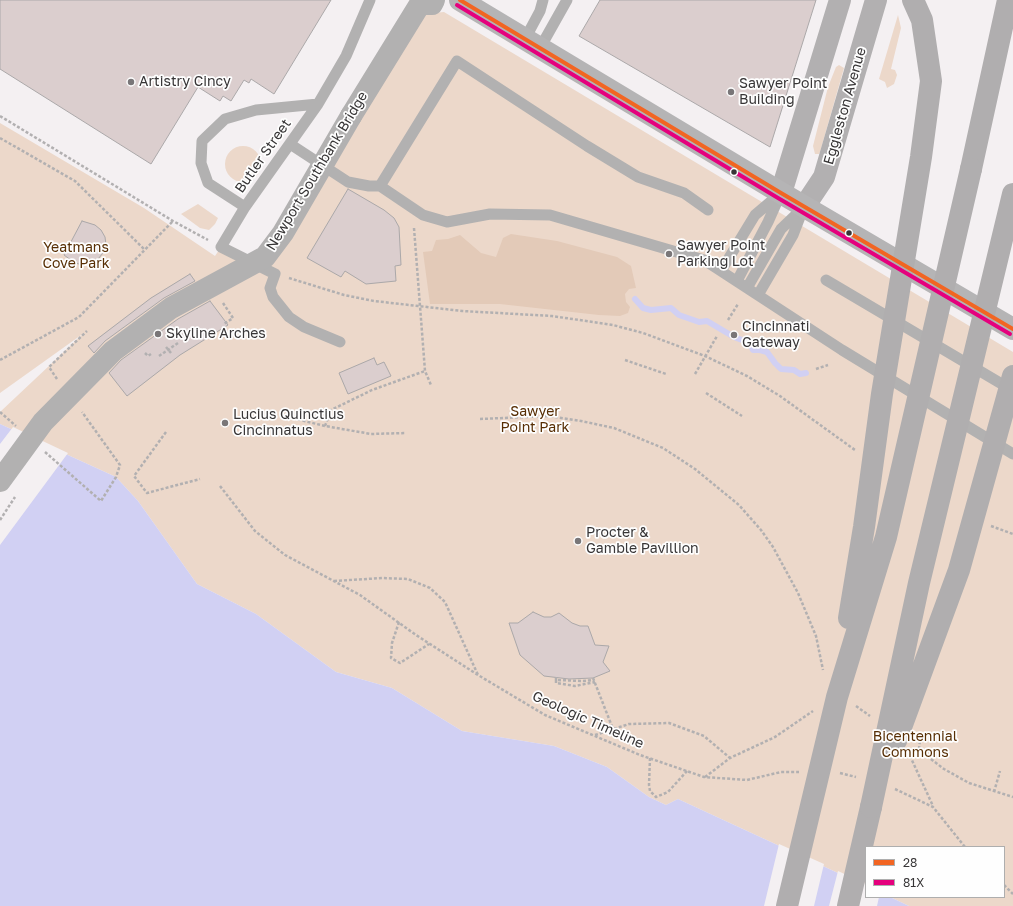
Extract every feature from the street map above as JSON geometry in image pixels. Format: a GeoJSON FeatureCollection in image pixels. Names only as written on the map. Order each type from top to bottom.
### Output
{"type":"FeatureCollection","features":[{"type":"Feature","properties":{"kind":"highway"},"geometry":{"type":"LineString","coordinates":[[837,697],[864,527],[883,386],[921,157],[930,81],[922,20],[913,0]]}},
{"type":"Feature","properties":{"kind":"highway"},"geometry":{"type":"LineString","coordinates":[[787,906],[837,697],[886,537],[972,169],[1008,0]]}},
{"type":"Feature","properties":{"kind":"highway"},"geometry":{"type":"LineString","coordinates":[[848,906],[871,807],[919,583],[1013,194]]}},
{"type":"Feature","properties":{"kind":"highway"},"geometry":{"type":"LineString","coordinates":[[871,807],[959,570],[1013,376]]}},
{"type":"Feature","properties":{"kind":"main road"},"geometry":{"type":"LineString","coordinates":[[460,0],[780,193],[1013,329]]}},
{"type":"Feature","properties":{"kind":"main road"},"geometry":{"type":"LineString","coordinates":[[780,193],[840,0]]}},
{"type":"Feature","properties":{"kind":"main road","name":"Eggleston Avenue"},"geometry":{"type":"LineString","coordinates":[[804,207],[824,178],[876,0]]}},
{"type":"Feature","properties":{"kind":"street","name":"Newport Southbank Bridge"},"geometry":{"type":"LineString","coordinates":[[0,481],[44,422],[113,351],[171,308],[265,257],[283,233],[351,116],[420,4],[432,4],[434,0]]}},
{"type":"Feature","properties":{"kind":"lane","name":"Butler Street"},"geometry":{"type":"LineString","coordinates":[[318,104],[256,110],[225,120],[202,141],[201,164],[208,183],[245,207],[318,104],[346,56],[370,0]]}},
{"type":"Feature","properties":{"kind":"lane"},"geometry":{"type":"LineString","coordinates":[[532,43],[543,0]]}},
{"type":"Feature","properties":{"kind":"lane"},"geometry":{"type":"LineString","coordinates":[[532,43],[567,0]]}},
{"type":"Feature","properties":{"kind":"lane"},"geometry":{"type":"LineString","coordinates":[[380,186],[458,61],[587,146],[638,177],[684,193],[708,210]]}},
{"type":"Feature","properties":{"kind":"lane"},"geometry":{"type":"LineString","coordinates":[[290,144],[348,182],[369,186],[380,186],[423,215],[447,222],[490,214],[550,215],[607,233],[695,257],[721,271],[842,350],[1013,454]]}},
{"type":"Feature","properties":{"kind":"lane"},"geometry":{"type":"LineString","coordinates":[[721,271],[755,215],[780,193]]}},
{"type":"Feature","properties":{"kind":"lane"},"geometry":{"type":"LineString","coordinates":[[737,281],[768,222],[780,193]]}},
{"type":"Feature","properties":{"kind":"lane"},"geometry":{"type":"LineString","coordinates":[[245,207],[221,247],[275,274],[270,288],[273,297],[289,317],[304,328],[340,342]]}},
{"type":"Feature","properties":{"kind":"lane"},"geometry":{"type":"LineString","coordinates":[[747,288],[781,229],[804,207]]}},
{"type":"Feature","properties":{"kind":"lane"},"geometry":{"type":"LineString","coordinates":[[758,295],[793,235],[804,207]]}},
{"type":"Feature","properties":{"kind":"lane"},"geometry":{"type":"LineString","coordinates":[[826,280],[1013,391]]}},
{"type":"Feature","properties":{"kind":"path"},"geometry":{"type":"LineString","coordinates":[[0,116],[173,221],[221,247]]}},
{"type":"Feature","properties":{"kind":"path"},"geometry":{"type":"LineString","coordinates":[[0,138],[75,181],[145,250]]}},
{"type":"Feature","properties":{"kind":"path"},"geometry":{"type":"LineString","coordinates":[[0,360],[79,316],[173,221]]}},
{"type":"Feature","properties":{"kind":"path"},"geometry":{"type":"LineString","coordinates":[[414,226],[425,371],[431,385]]}},
{"type":"Feature","properties":{"kind":"path"},"geometry":{"type":"LineString","coordinates":[[275,274],[344,295],[419,307],[552,316],[583,320],[643,333],[705,356],[747,376],[780,396],[857,451]]}},
{"type":"Feature","properties":{"kind":"path"},"geometry":{"type":"LineString","coordinates":[[728,320],[738,304]]}},
{"type":"Feature","properties":{"kind":"path"},"geometry":{"type":"LineString","coordinates":[[224,324],[233,318]]}},
{"type":"Feature","properties":{"kind":"path"},"geometry":{"type":"LineString","coordinates":[[694,374],[717,336]]}},
{"type":"Feature","properties":{"kind":"path"},"geometry":{"type":"LineString","coordinates":[[159,356],[167,348],[178,343]]}},
{"type":"Feature","properties":{"kind":"path"},"geometry":{"type":"LineString","coordinates":[[167,348],[171,353]]}},
{"type":"Feature","properties":{"kind":"path"},"geometry":{"type":"LineString","coordinates":[[625,360],[666,374]]}},
{"type":"Feature","properties":{"kind":"path"},"geometry":{"type":"LineString","coordinates":[[816,370],[828,365]]}},
{"type":"Feature","properties":{"kind":"path"},"geometry":{"type":"LineString","coordinates":[[325,426],[332,410],[372,390],[425,371]]}},
{"type":"Feature","properties":{"kind":"path"},"geometry":{"type":"LineString","coordinates":[[706,393],[742,416]]}},
{"type":"Feature","properties":{"kind":"path"},"geometry":{"type":"LineString","coordinates":[[0,412],[18,428]]}},
{"type":"Feature","properties":{"kind":"path"},"geometry":{"type":"LineString","coordinates":[[480,419],[534,416],[581,421],[614,428],[663,448],[690,465],[739,505],[761,530],[798,593],[816,636],[824,671]]}},
{"type":"Feature","properties":{"kind":"path"},"geometry":{"type":"LineString","coordinates":[[288,417],[325,426],[371,434],[406,433]]}},
{"type":"Feature","properties":{"kind":"path"},"geometry":{"type":"LineString","coordinates":[[166,432],[134,476],[147,493],[200,478]]}},
{"type":"Feature","properties":{"kind":"path"},"geometry":{"type":"LineString","coordinates":[[42,449],[101,501],[116,476]]}},
{"type":"Feature","properties":{"kind":"path","name":"Geologic Timeline"},"geometry":{"type":"LineString","coordinates":[[220,486],[255,531],[285,555],[360,595],[429,644],[478,676],[544,714],[650,758],[704,777],[747,780],[781,772],[804,772]]}},
{"type":"Feature","properties":{"kind":"path"},"geometry":{"type":"LineString","coordinates":[[333,581],[382,578],[408,580],[430,588],[445,602],[478,676]]}},
{"type":"Feature","properties":{"kind":"path"},"geometry":{"type":"LineString","coordinates":[[399,622],[392,643],[391,658],[400,663],[429,644]]}},
{"type":"Feature","properties":{"kind":"path"},"geometry":{"type":"LineString","coordinates":[[556,679],[583,681],[594,680],[574,686],[556,684],[556,679]]}},
{"type":"Feature","properties":{"kind":"path"},"geometry":{"type":"LineString","coordinates":[[594,680],[613,729]]}},
{"type":"Feature","properties":{"kind":"path"},"geometry":{"type":"LineString","coordinates":[[704,777],[730,758],[775,737],[816,709]]}},
{"type":"Feature","properties":{"kind":"path"},"geometry":{"type":"LineString","coordinates":[[595,736],[629,724],[669,723],[704,736],[730,758]]}},
{"type":"Feature","properties":{"kind":"path"},"geometry":{"type":"LineString","coordinates":[[919,750],[944,769],[969,783],[1013,797]]}},
{"type":"Feature","properties":{"kind":"path"},"geometry":{"type":"LineString","coordinates":[[907,751],[933,807],[964,846]]}},
{"type":"Feature","properties":{"kind":"path"},"geometry":{"type":"LineString","coordinates":[[650,758],[648,784],[650,791],[656,797],[668,792],[687,771]]}},
{"type":"Feature","properties":{"kind":"path"},"geometry":{"type":"LineString","coordinates":[[833,771],[864,780]]}},
{"type":"Feature","properties":{"kind":"path"},"geometry":{"type":"LineString","coordinates":[[994,792],[1000,771]]}},
{"type":"Feature","properties":{"kind":"path"},"geometry":{"type":"LineString","coordinates":[[894,788],[933,807]]}},
{"type":"Feature","properties":{"kind":"path"},"geometry":{"type":"LineString","coordinates":[[1005,886],[1013,894]]}},
{"type":"Feature","properties":{"kind":"green space","name":"Sawyer Point Park"},"geometry":{"type":"Polygon","coordinates":[[[444,12],[1013,352],[1013,906],[909,906],[892,898],[1005,898],[1005,846],[865,846],[865,886],[678,799],[666,805],[649,797],[607,767],[554,746],[462,731],[392,688],[336,672],[256,614],[197,584],[138,501],[116,477],[0,424],[0,412],[84,333],[0,393],[0,123],[144,208],[215,256],[221,247],[263,270],[412,15],[444,12]]]}},
{"type":"Feature","properties":{"kind":"green space"},"geometry":{"type":"Polygon","coordinates":[[[898,15],[901,28],[891,69],[895,70],[897,75],[894,84],[887,88],[885,82],[879,79],[898,15]]]}},
{"type":"Feature","properties":{"kind":"green space"},"geometry":{"type":"Polygon","coordinates":[[[839,65],[844,68],[820,152],[819,154],[815,154],[813,146],[828,87],[836,67],[839,65]]]}},
{"type":"Feature","properties":{"kind":"green space"},"geometry":{"type":"Polygon","coordinates":[[[246,146],[256,151],[260,157],[260,171],[256,177],[250,181],[240,182],[230,177],[226,171],[225,161],[230,151],[236,147],[246,146]]]}},
{"type":"Feature","properties":{"kind":"green space"},"geometry":{"type":"Polygon","coordinates":[[[198,204],[218,218],[209,230],[200,228],[181,214],[198,204]]]}},
{"type":"Feature","properties":{"kind":"shaded area"},"geometry":{"type":"Polygon","coordinates":[[[511,234],[557,241],[617,257],[631,266],[636,288],[629,289],[625,294],[626,302],[630,307],[628,313],[620,316],[500,304],[430,304],[423,252],[432,251],[436,240],[448,239],[460,235],[481,253],[496,257],[503,238],[511,234]]]}},
{"type":"Feature","properties":{"kind":"water"},"geometry":{"type":"Polygon","coordinates":[[[0,424],[116,477],[138,501],[197,584],[256,614],[336,672],[392,688],[462,731],[554,746],[607,767],[649,797],[666,805],[678,799],[865,886],[865,898],[892,898],[909,906],[0,906],[0,424]]]}},
{"type":"Feature","properties":{"kind":"pier"},"geometry":{"type":"Polygon","coordinates":[[[13,427],[68,453],[0,545],[0,444],[13,427]]]}},
{"type":"Feature","properties":{"kind":"pier"},"geometry":{"type":"Polygon","coordinates":[[[779,844],[824,864],[814,906],[764,906],[779,844]]]}},
{"type":"Feature","properties":{"kind":"pier"},"geometry":{"type":"Polygon","coordinates":[[[838,871],[865,884],[865,898],[879,898],[877,906],[829,906],[838,871]]]}},
{"type":"Feature","properties":{"kind":"building","name":"Artistry Cincy"},"geometry":{"type":"Polygon","coordinates":[[[0,0],[331,0],[274,94],[251,79],[249,83],[244,80],[231,101],[223,96],[220,101],[198,87],[151,164],[0,69],[0,0]]]}},
{"type":"Feature","properties":{"kind":"building","name":"Sawyer Point Building"},"geometry":{"type":"Polygon","coordinates":[[[600,0],[816,0],[770,147],[579,36],[600,0]]]}},
{"type":"Feature","properties":{"kind":"building"},"geometry":{"type":"Polygon","coordinates":[[[348,189],[384,210],[394,218],[399,227],[401,265],[395,266],[396,281],[366,284],[345,271],[341,277],[307,258],[348,189]]]}},
{"type":"Feature","properties":{"kind":"building"},"geometry":{"type":"Polygon","coordinates":[[[82,221],[95,225],[101,230],[105,237],[106,245],[103,253],[98,259],[91,264],[83,265],[75,263],[64,255],[82,221]]]}},
{"type":"Feature","properties":{"kind":"building"},"geometry":{"type":"Polygon","coordinates":[[[190,274],[195,281],[164,298],[105,341],[94,353],[88,346],[151,298],[190,274]]]}},
{"type":"Feature","properties":{"kind":"building"},"geometry":{"type":"Polygon","coordinates":[[[210,301],[228,325],[180,355],[127,396],[109,373],[121,360],[178,319],[210,301]]]}},
{"type":"Feature","properties":{"kind":"building"},"geometry":{"type":"Polygon","coordinates":[[[374,358],[377,365],[384,362],[391,376],[348,394],[339,373],[374,358]]]}},
{"type":"Feature","properties":{"kind":"building"},"geometry":{"type":"Polygon","coordinates":[[[533,612],[544,617],[551,617],[559,613],[572,623],[580,626],[588,626],[595,645],[609,646],[603,662],[610,671],[593,678],[569,679],[544,676],[520,655],[509,623],[518,623],[533,612]]]}},
{"type":"Feature","properties":{"kind":"waterway"},"geometry":{"type":"LineString","coordinates":[[635,299],[643,308],[651,310],[671,308],[679,315],[699,322],[707,321],[734,337],[750,343],[753,350],[767,352],[781,369],[794,370],[800,374],[806,373]]}},
{"type":"Feature","properties":{"kind":"transit line","name":"28"},"geometry":{"type":"LineString","coordinates":[[460,0],[781,193],[1013,329]]}},
{"type":"Feature","properties":{"kind":"transit line","name":"81X"},"geometry":{"type":"LineString","coordinates":[[457,5],[778,198],[1010,334]]}},
{"type":"Feature","properties":{"kind":"place","name":"Artistry Cincy"},"geometry":{"type":"Point","coordinates":[131,82]}},
{"type":"Feature","properties":{"kind":"place","name":"Sawyer Point Building"},"geometry":{"type":"Point","coordinates":[731,92]}},
{"type":"Feature","properties":{"kind":"place","name":"Sawyer Point Parking Lot"},"geometry":{"type":"Point","coordinates":[669,254]}},
{"type":"Feature","properties":{"kind":"place","name":"Skyline Arches"},"geometry":{"type":"Point","coordinates":[158,334]}},
{"type":"Feature","properties":{"kind":"place","name":"Cincinnati Gateway"},"geometry":{"type":"Point","coordinates":[734,335]}},
{"type":"Feature","properties":{"kind":"place","name":"Lucius Quinctius Cincinnatus"},"geometry":{"type":"Point","coordinates":[225,423]}},
{"type":"Feature","properties":{"kind":"place","name":"Procter & Gamble Pavillion"},"geometry":{"type":"Point","coordinates":[578,541]}},
{"type":"Feature","properties":{"kind":"park label","name":"Yeatmans Cove Park"},"geometry":{"type":"Point","coordinates":[76,256]}},
{"type":"Feature","properties":{"kind":"park label","name":"Bicentennial Commons"},"geometry":{"type":"Point","coordinates":[915,746]}}]}
